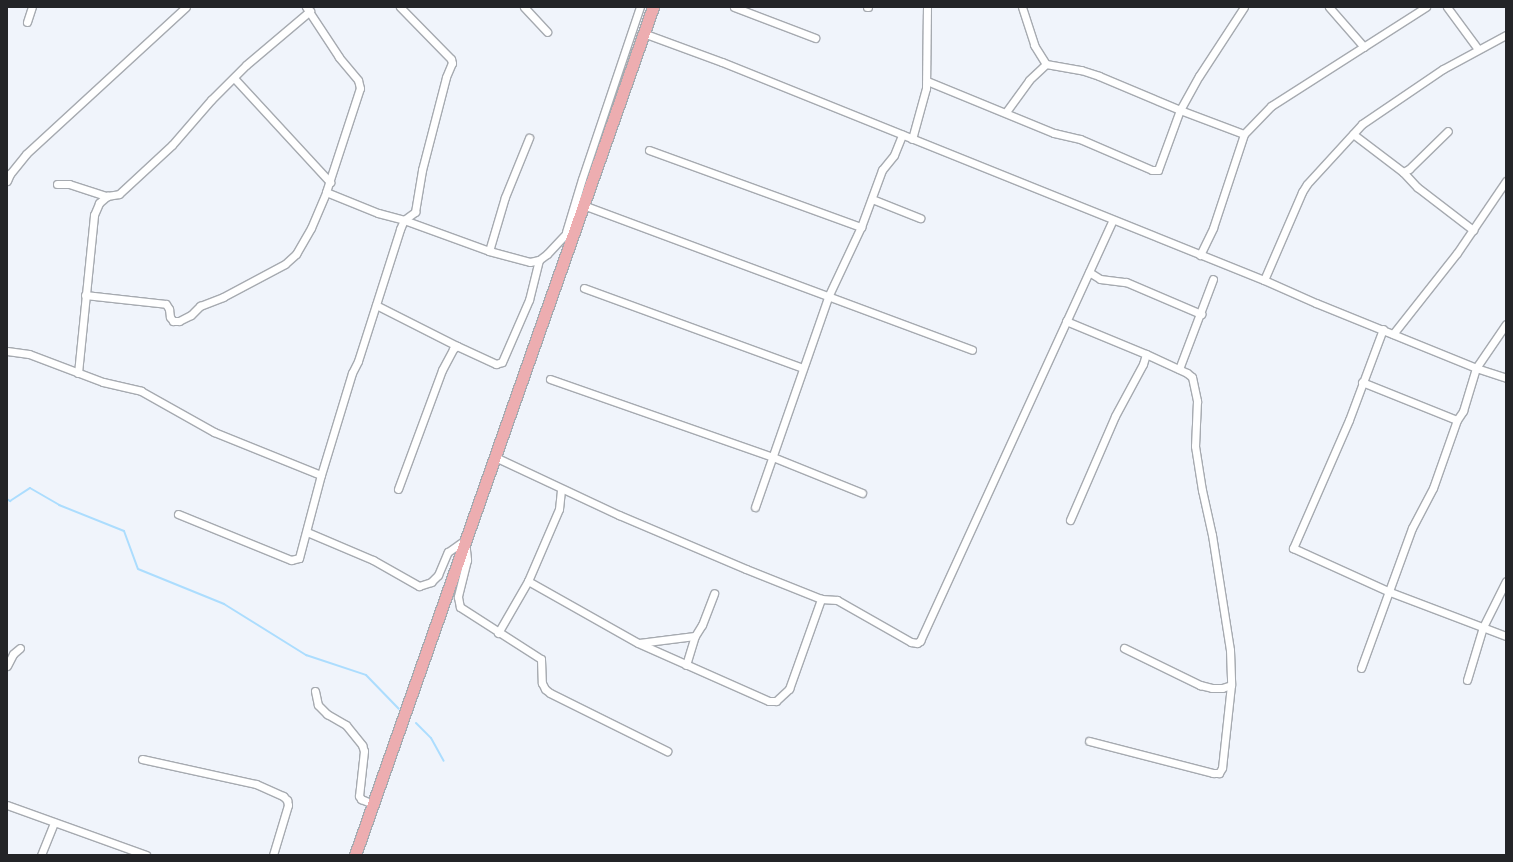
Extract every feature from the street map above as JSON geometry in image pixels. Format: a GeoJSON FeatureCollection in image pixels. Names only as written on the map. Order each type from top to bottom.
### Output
{"type":"FeatureCollection","features":[{"type":"Feature","properties":{"kind":"main road"},"geometry":{"type":"LineString","coordinates":[[355,855],[653,7]]}},
{"type":"Feature","properties":{"kind":"street"},"geometry":{"type":"LineString","coordinates":[[27,22],[32,7]]}},
{"type":"Feature","properties":{"kind":"street"},"geometry":{"type":"LineString","coordinates":[[7,181],[10,174],[26,154],[186,7]]}},
{"type":"Feature","properties":{"kind":"street"},"geometry":{"type":"LineString","coordinates":[[178,514],[291,560],[299,558],[321,475],[352,373],[358,361],[404,220],[415,212],[422,170],[446,76],[452,63],[451,59],[400,7]]}},
{"type":"Feature","properties":{"kind":"street"},"geometry":{"type":"LineString","coordinates":[[524,7],[547,32]]}},
{"type":"Feature","properties":{"kind":"street"},"geometry":{"type":"LineString","coordinates":[[566,234],[582,179],[640,7]]}},
{"type":"Feature","properties":{"kind":"street"},"geometry":{"type":"LineString","coordinates":[[734,7],[815,38]]}},
{"type":"Feature","properties":{"kind":"street"},"geometry":{"type":"LineString","coordinates":[[912,139],[927,81],[927,7]]}},
{"type":"Feature","properties":{"kind":"street"},"geometry":{"type":"LineString","coordinates":[[1022,7],[1034,45],[1046,64],[1089,72],[1180,110],[1244,134]]}},
{"type":"Feature","properties":{"kind":"street"},"geometry":{"type":"LineString","coordinates":[[927,81],[1006,112],[1054,133],[1080,139],[1152,170],[1158,170],[1180,110],[1199,76],[1244,7]]}},
{"type":"Feature","properties":{"kind":"street"},"geometry":{"type":"LineString","coordinates":[[1329,7],[1364,47]]}},
{"type":"Feature","properties":{"kind":"street"},"geometry":{"type":"LineString","coordinates":[[1200,255],[1213,228],[1244,134],[1272,106],[1426,7]]}},
{"type":"Feature","properties":{"kind":"street"},"geometry":{"type":"LineString","coordinates":[[1447,7],[1478,49]]}},
{"type":"Feature","properties":{"kind":"street"},"geometry":{"type":"LineString","coordinates":[[56,184],[70,184],[107,196],[119,194],[172,145],[254,58],[308,9],[339,57],[355,75],[360,84],[358,97],[330,182],[311,228],[292,258],[223,297],[200,306],[186,318],[173,321],[170,317],[168,306],[166,304],[85,295]]}},
{"type":"Feature","properties":{"kind":"street"},"geometry":{"type":"LineString","coordinates":[[643,33],[722,62],[1264,280],[1316,303],[1476,368],[1506,378]]}},
{"type":"Feature","properties":{"kind":"street"},"geometry":{"type":"LineString","coordinates":[[1264,280],[1302,192],[1307,184],[1352,134],[1371,116],[1443,69],[1506,35]]}},
{"type":"Feature","properties":{"kind":"street"},"geometry":{"type":"LineString","coordinates":[[1006,112],[1029,80],[1046,64]]}},
{"type":"Feature","properties":{"kind":"street"},"geometry":{"type":"LineString","coordinates":[[234,78],[330,182]]}},
{"type":"Feature","properties":{"kind":"street"},"geometry":{"type":"LineString","coordinates":[[1403,172],[1409,169],[1448,131]]}},
{"type":"Feature","properties":{"kind":"street"},"geometry":{"type":"LineString","coordinates":[[1352,134],[1403,172],[1417,187],[1473,230]]}},
{"type":"Feature","properties":{"kind":"street"},"geometry":{"type":"LineString","coordinates":[[755,506],[828,297],[861,227],[882,170],[894,155],[902,135]]}},
{"type":"Feature","properties":{"kind":"street"},"geometry":{"type":"LineString","coordinates":[[489,251],[507,191],[529,138]]}},
{"type":"Feature","properties":{"kind":"street"},"geometry":{"type":"LineString","coordinates":[[649,150],[861,227]]}},
{"type":"Feature","properties":{"kind":"street"},"geometry":{"type":"LineString","coordinates":[[1393,334],[1503,192],[1506,181]]}},
{"type":"Feature","properties":{"kind":"street"},"geometry":{"type":"LineString","coordinates":[[326,192],[378,213],[404,220],[489,251],[530,262],[539,260],[547,254],[578,221]]}},
{"type":"Feature","properties":{"kind":"street"},"geometry":{"type":"LineString","coordinates":[[78,373],[94,215],[99,203],[107,196]]}},
{"type":"Feature","properties":{"kind":"street"},"geometry":{"type":"LineString","coordinates":[[872,199],[920,218]]}},
{"type":"Feature","properties":{"kind":"street"},"geometry":{"type":"LineString","coordinates":[[583,205],[972,350]]}},
{"type":"Feature","properties":{"kind":"street"},"geometry":{"type":"LineString","coordinates":[[495,457],[561,489],[676,539],[821,599],[837,600],[911,642],[916,643],[920,641],[1113,220]]}},
{"type":"Feature","properties":{"kind":"street"},"geometry":{"type":"LineString","coordinates":[[376,305],[496,364],[502,362],[507,354],[528,300],[539,260]]}},
{"type":"Feature","properties":{"kind":"street"},"geometry":{"type":"LineString","coordinates":[[1089,272],[1100,279],[1126,282],[1201,314]]}},
{"type":"Feature","properties":{"kind":"street"},"geometry":{"type":"LineString","coordinates":[[1180,369],[1213,279]]}},
{"type":"Feature","properties":{"kind":"street"},"geometry":{"type":"LineString","coordinates":[[584,288],[803,368]]}},
{"type":"Feature","properties":{"kind":"street"},"geometry":{"type":"LineString","coordinates":[[1066,321],[1180,369],[1192,377],[1197,401],[1195,446],[1202,490],[1212,534],[1230,650],[1231,685],[1222,768],[1219,772],[1213,773],[1089,741]]}},
{"type":"Feature","properties":{"kind":"street"},"geometry":{"type":"LineString","coordinates":[[1361,668],[1390,592],[1412,528],[1433,488],[1457,420],[1463,410],[1476,368],[1506,324]]}},
{"type":"Feature","properties":{"kind":"street"},"geometry":{"type":"LineString","coordinates":[[1382,329],[1349,420],[1293,548],[1390,592],[1506,636]]}},
{"type":"Feature","properties":{"kind":"street"},"geometry":{"type":"LineString","coordinates":[[398,489],[442,370],[453,349],[457,346]]}},
{"type":"Feature","properties":{"kind":"street"},"geometry":{"type":"LineString","coordinates":[[7,351],[29,354],[103,382],[141,391],[214,432],[321,475]]}},
{"type":"Feature","properties":{"kind":"street"},"geometry":{"type":"LineString","coordinates":[[1070,520],[1115,416],[1143,364],[1146,354]]}},
{"type":"Feature","properties":{"kind":"street"},"geometry":{"type":"LineString","coordinates":[[550,379],[773,457],[862,493]]}},
{"type":"Feature","properties":{"kind":"street"},"geometry":{"type":"LineString","coordinates":[[1362,382],[1457,420]]}},
{"type":"Feature","properties":{"kind":"street"},"geometry":{"type":"LineString","coordinates":[[498,633],[528,581],[559,509],[561,489]]}},
{"type":"Feature","properties":{"kind":"street"},"geometry":{"type":"LineString","coordinates":[[307,532],[373,560],[419,586],[431,582],[438,576],[448,552],[465,540],[467,560],[458,603],[460,607],[498,633],[541,659],[542,683],[545,689],[550,693],[667,751]]}},
{"type":"Feature","properties":{"kind":"street"},"geometry":{"type":"LineString","coordinates":[[528,581],[638,643],[769,701],[776,701],[788,689],[821,599]]}},
{"type":"Feature","properties":{"kind":"street"},"geometry":{"type":"LineString","coordinates":[[1467,680],[1483,628],[1506,581]]}},
{"type":"Feature","properties":{"kind":"street"},"geometry":{"type":"LineString","coordinates":[[686,665],[695,636],[702,625],[714,593]]}},
{"type":"Feature","properties":{"kind":"street"},"geometry":{"type":"LineString","coordinates":[[638,643],[695,636]]}},
{"type":"Feature","properties":{"kind":"street"},"geometry":{"type":"LineString","coordinates":[[7,666],[13,654],[20,648]]}},
{"type":"Feature","properties":{"kind":"street"},"geometry":{"type":"LineString","coordinates":[[1124,648],[1200,685],[1212,688],[1222,688],[1231,685]]}},
{"type":"Feature","properties":{"kind":"street"},"geometry":{"type":"LineString","coordinates":[[315,691],[318,705],[327,714],[346,726],[362,744],[364,751],[359,796],[361,799],[373,804]]}},
{"type":"Feature","properties":{"kind":"street"},"geometry":{"type":"LineString","coordinates":[[142,759],[183,766],[256,784],[283,796],[288,800],[288,805],[273,855]]}},
{"type":"Feature","properties":{"kind":"street"},"geometry":{"type":"LineString","coordinates":[[7,805],[146,855]]}},
{"type":"Feature","properties":{"kind":"street"},"geometry":{"type":"LineString","coordinates":[[41,855],[54,822]]}},
{"type":"Feature","properties":{"kind":"waterway"},"geometry":{"type":"LineString","coordinates":[[7,499],[10,501],[30,488],[59,505],[124,531],[138,569],[224,604],[306,655],[366,675],[399,709]]}},
{"type":"Feature","properties":{"kind":"waterway"},"geometry":{"type":"LineString","coordinates":[[416,723],[431,738],[444,761]]}}]}
